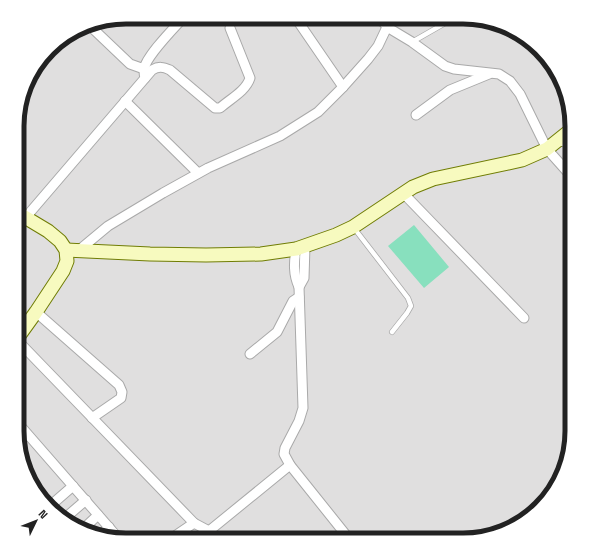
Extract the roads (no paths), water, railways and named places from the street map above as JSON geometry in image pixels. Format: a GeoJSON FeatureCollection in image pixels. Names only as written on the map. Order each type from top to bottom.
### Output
{"type":"FeatureCollection","features":[{"type":"Feature","properties":{"kind":"street"},"geometry":{"type":"LineString","coordinates":[[144,74],[146,62],[177,24]]}},
{"type":"Feature","properties":{"kind":"street"},"geometry":{"type":"LineString","coordinates":[[300,24],[343,87]]}},
{"type":"Feature","properties":{"kind":"street"},"geometry":{"type":"LineString","coordinates":[[385,24],[445,66],[454,69],[499,74],[510,81],[520,94],[547,149],[565,169]]}},
{"type":"Feature","properties":{"kind":"street"},"geometry":{"type":"LineString","coordinates":[[24,329],[63,271],[72,250],[108,226],[198,173],[280,136],[318,112],[368,59],[378,46],[387,27]]}},
{"type":"Feature","properties":{"kind":"street"},"geometry":{"type":"LineString","coordinates":[[24,213],[124,101],[144,74],[157,67],[163,67],[170,70],[215,108],[220,108],[244,89],[250,78],[230,28]]}},
{"type":"Feature","properties":{"kind":"street"},"geometry":{"type":"LineString","coordinates":[[93,29],[130,64],[144,74]]}},
{"type":"Feature","properties":{"kind":"street"},"geometry":{"type":"LineString","coordinates":[[416,116],[450,90],[492,73]]}},
{"type":"Feature","properties":{"kind":"street"},"geometry":{"type":"LineString","coordinates":[[124,101],[198,173]]}},
{"type":"Feature","properties":{"kind":"street"},"geometry":{"type":"LineString","coordinates":[[24,216],[72,250],[206,255],[261,254],[300,247],[336,235],[353,227],[413,187],[433,179],[522,160],[547,149],[565,135]]}},
{"type":"Feature","properties":{"kind":"street"},"geometry":{"type":"LineString","coordinates":[[558,141],[565,142]]}},
{"type":"Feature","properties":{"kind":"street"},"geometry":{"type":"LineString","coordinates":[[403,193],[524,318]]}},
{"type":"Feature","properties":{"kind":"street"},"geometry":{"type":"LineString","coordinates":[[300,247],[294,270],[299,287],[303,408],[299,421],[285,448],[284,454],[290,465],[344,533]]}},
{"type":"Feature","properties":{"kind":"street"},"geometry":{"type":"LineString","coordinates":[[250,354],[277,332],[293,301],[299,297]]}},
{"type":"Feature","properties":{"kind":"street"},"geometry":{"type":"LineString","coordinates":[[36,312],[119,385],[122,392],[121,398],[92,418]]}},
{"type":"Feature","properties":{"kind":"street"},"geometry":{"type":"LineString","coordinates":[[24,346],[194,523],[211,533]]}},
{"type":"Feature","properties":{"kind":"street"},"geometry":{"type":"LineString","coordinates":[[24,430],[113,532]]}},
{"type":"Feature","properties":{"kind":"street"},"geometry":{"type":"LineString","coordinates":[[209,531],[290,465]]}},
{"type":"Feature","properties":{"kind":"street"},"geometry":{"type":"LineString","coordinates":[[55,501],[73,486]]}},
{"type":"Feature","properties":{"kind":"street"},"geometry":{"type":"LineString","coordinates":[[69,515],[86,500]]}},
{"type":"Feature","properties":{"kind":"street"},"geometry":{"type":"LineString","coordinates":[[87,525],[98,515]]}},
{"type":"Feature","properties":{"kind":"street"},"geometry":{"type":"LineString","coordinates":[[180,533],[194,523]]}},
{"type":"Feature","properties":{"kind":"street"},"geometry":{"type":"LineString","coordinates":[[105,531],[109,527]]}},
{"type":"Feature","properties":{"kind":"lane"},"geometry":{"type":"LineString","coordinates":[[412,42],[444,24]]}},
{"type":"Feature","properties":{"kind":"lane"},"geometry":{"type":"LineString","coordinates":[[353,227],[408,298],[411,306],[392,332]]}}]}
